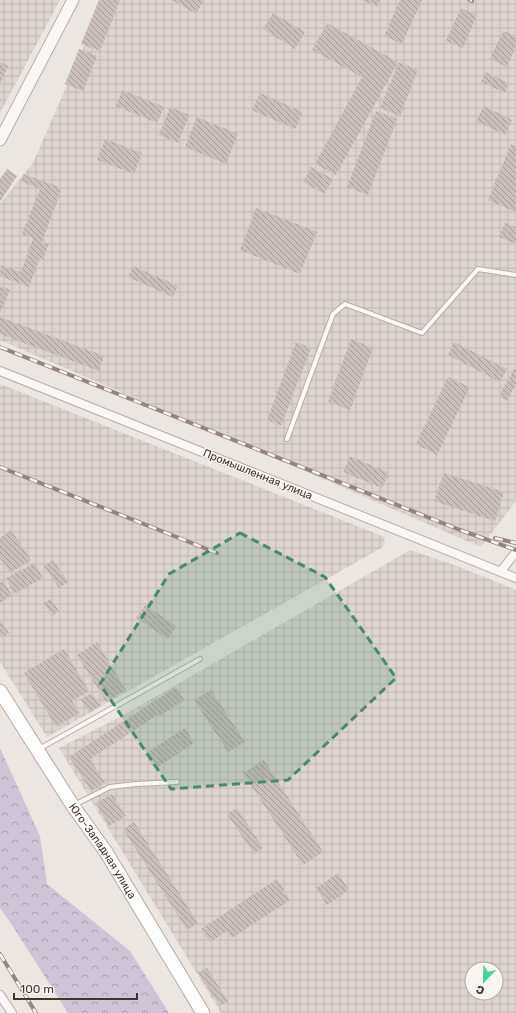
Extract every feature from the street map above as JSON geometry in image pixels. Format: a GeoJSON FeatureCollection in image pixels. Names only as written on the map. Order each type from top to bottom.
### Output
{"type":"FeatureCollection","features":[{"type":"Feature","properties":{"kind":"main road","name":"Юго-Западная улица"},"geometry":{"type":"LineString","coordinates":[[0,691],[73,806],[106,852],[203,1013]]}},
{"type":"Feature","properties":{"kind":"street"},"geometry":{"type":"LineString","coordinates":[[0,140],[73,0]]}},
{"type":"Feature","properties":{"kind":"street","name":"Промышленная улица"},"geometry":{"type":"LineString","coordinates":[[0,371],[516,578]]}},
{"type":"Feature","properties":{"kind":"street"},"geometry":{"type":"LineString","coordinates":[[501,572],[516,552]]}},
{"type":"Feature","properties":{"kind":"street"},"geometry":{"type":"LineString","coordinates":[[0,995],[12,1013]]}},
{"type":"Feature","properties":{"kind":"lane"},"geometry":{"type":"LineString","coordinates":[[286,439],[333,314],[345,304],[422,333],[478,269],[516,275]]}},
{"type":"Feature","properties":{"kind":"lane"},"geometry":{"type":"LineString","coordinates":[[37,750],[200,659]]}},
{"type":"Feature","properties":{"kind":"lane"},"geometry":{"type":"LineString","coordinates":[[73,806],[110,787],[177,782]]}},
{"type":"Feature","properties":{"kind":"highlighted area"},"geometry":{"type":"Polygon","coordinates":[[[240,533],[325,577],[396,678],[288,780],[171,789],[100,684],[169,574],[240,533]]]}},
{"type":"Feature","properties":{"kind":"shaded area"},"geometry":{"type":"Polygon","coordinates":[[[0,0],[60,0],[0,113],[0,0]]]}},
{"type":"Feature","properties":{"kind":"shaded area"},"geometry":{"type":"Polygon","coordinates":[[[104,0],[516,0],[516,501],[481,547],[0,340],[0,204],[33,163],[104,0]]]}},
{"type":"Feature","properties":{"kind":"shaded area"},"geometry":{"type":"Polygon","coordinates":[[[0,384],[385,537],[383,547],[47,737],[0,662],[0,384]]]}},
{"type":"Feature","properties":{"kind":"shaded area"},"geometry":{"type":"Polygon","coordinates":[[[410,550],[457,566],[516,590],[516,1013],[221,1013],[59,748],[122,716],[410,550]]]}},
{"type":"Feature","properties":{"kind":"green space"},"geometry":{"type":"Polygon","coordinates":[[[0,748],[40,836],[47,884],[130,951],[169,1013],[68,1013],[0,908],[0,748]]]}},
{"type":"Feature","properties":{"kind":"building"},"geometry":{"type":"Polygon","coordinates":[[[99,0],[120,0],[100,51],[81,44],[99,0]]]}},
{"type":"Feature","properties":{"kind":"building"},"geometry":{"type":"Polygon","coordinates":[[[172,0],[204,0],[196,14],[172,0]]]}},
{"type":"Feature","properties":{"kind":"building"},"geometry":{"type":"Polygon","coordinates":[[[362,0],[380,0],[377,7],[362,0]]]}},
{"type":"Feature","properties":{"kind":"building"},"geometry":{"type":"Polygon","coordinates":[[[400,0],[422,0],[402,44],[384,36],[400,0]]]}},
{"type":"Feature","properties":{"kind":"building"},"geometry":{"type":"Polygon","coordinates":[[[461,8],[477,15],[463,48],[446,41],[461,8]]]}},
{"type":"Feature","properties":{"kind":"building"},"geometry":{"type":"Polygon","coordinates":[[[273,13],[305,32],[295,49],[263,29],[273,13]]]}},
{"type":"Feature","properties":{"kind":"building"},"geometry":{"type":"Polygon","coordinates":[[[327,23],[398,62],[336,175],[315,164],[362,77],[312,50],[327,23]]]}},
{"type":"Feature","properties":{"kind":"building"},"geometry":{"type":"Polygon","coordinates":[[[503,31],[516,36],[516,46],[507,67],[490,59],[503,31]]]}},
{"type":"Feature","properties":{"kind":"building"},"geometry":{"type":"Polygon","coordinates":[[[79,49],[97,56],[83,91],[65,84],[79,49]]]}},
{"type":"Feature","properties":{"kind":"building"},"geometry":{"type":"Polygon","coordinates":[[[0,62],[8,66],[0,84],[0,62]]]}},
{"type":"Feature","properties":{"kind":"building"},"geometry":{"type":"Polygon","coordinates":[[[399,62],[418,70],[400,116],[380,108],[399,62]]]}},
{"type":"Feature","properties":{"kind":"building"},"geometry":{"type":"Polygon","coordinates":[[[485,72],[509,83],[505,93],[481,82],[485,72]]]}},
{"type":"Feature","properties":{"kind":"building"},"geometry":{"type":"Polygon","coordinates":[[[122,90],[164,107],[157,123],[116,106],[122,90]]]}},
{"type":"Feature","properties":{"kind":"building"},"geometry":{"type":"Polygon","coordinates":[[[260,93],[303,112],[295,129],[252,110],[260,93]]]}},
{"type":"Feature","properties":{"kind":"building"},"geometry":{"type":"Polygon","coordinates":[[[484,106],[512,120],[505,135],[476,121],[484,106]]]}},
{"type":"Feature","properties":{"kind":"building"},"geometry":{"type":"Polygon","coordinates":[[[170,107],[189,115],[178,143],[159,135],[170,107]]]}},
{"type":"Feature","properties":{"kind":"building"},"geometry":{"type":"Polygon","coordinates":[[[376,111],[397,119],[368,195],[347,187],[376,111]]]}},
{"type":"Feature","properties":{"kind":"building"},"geometry":{"type":"Polygon","coordinates":[[[197,117],[238,134],[226,164],[185,147],[197,117]]]}},
{"type":"Feature","properties":{"kind":"building"},"geometry":{"type":"Polygon","coordinates":[[[105,139],[142,153],[134,174],[97,160],[105,139]]]}},
{"type":"Feature","properties":{"kind":"building"},"geometry":{"type":"Polygon","coordinates":[[[511,144],[516,147],[516,212],[488,200],[511,144]]]}},
{"type":"Feature","properties":{"kind":"building"},"geometry":{"type":"Polygon","coordinates":[[[311,167],[333,179],[324,194],[303,182],[311,167]]]}},
{"type":"Feature","properties":{"kind":"building"},"geometry":{"type":"Polygon","coordinates":[[[7,169],[17,176],[0,202],[0,179],[7,169]]]}},
{"type":"Feature","properties":{"kind":"building"},"geometry":{"type":"Polygon","coordinates":[[[23,174],[62,188],[42,242],[49,244],[43,259],[40,258],[29,287],[0,276],[1,265],[21,272],[33,238],[22,234],[40,189],[21,181],[23,174]]]}},
{"type":"Feature","properties":{"kind":"building"},"geometry":{"type":"Polygon","coordinates":[[[256,208],[317,232],[300,274],[240,250],[256,208]]]}},
{"type":"Feature","properties":{"kind":"building"},"geometry":{"type":"Polygon","coordinates":[[[505,223],[516,227],[516,244],[499,237],[505,223]]]}},
{"type":"Feature","properties":{"kind":"building"},"geometry":{"type":"Polygon","coordinates":[[[133,266],[178,286],[173,297],[128,277],[133,266]]]}},
{"type":"Feature","properties":{"kind":"building"},"geometry":{"type":"Polygon","coordinates":[[[1,286],[10,290],[0,313],[0,289],[1,286]]]}},
{"type":"Feature","properties":{"kind":"building"},"geometry":{"type":"Polygon","coordinates":[[[0,317],[104,356],[99,371],[0,334],[0,317]]]}},
{"type":"Feature","properties":{"kind":"building"},"geometry":{"type":"Polygon","coordinates":[[[351,339],[373,348],[350,410],[328,402],[351,339]]]}},
{"type":"Feature","properties":{"kind":"building"},"geometry":{"type":"Polygon","coordinates":[[[296,342],[311,348],[281,426],[267,420],[296,342]]]}},
{"type":"Feature","properties":{"kind":"building"},"geometry":{"type":"Polygon","coordinates":[[[454,342],[507,369],[500,382],[448,355],[454,342]]]}},
{"type":"Feature","properties":{"kind":"building"},"geometry":{"type":"Polygon","coordinates":[[[514,369],[516,370],[516,384],[507,401],[499,396],[514,369]]]}},
{"type":"Feature","properties":{"kind":"building"},"geometry":{"type":"Polygon","coordinates":[[[448,377],[470,387],[437,455],[416,444],[448,377]]]}},
{"type":"Feature","properties":{"kind":"building"},"geometry":{"type":"Polygon","coordinates":[[[350,456],[389,473],[382,488],[343,472],[350,456]]]}},
{"type":"Feature","properties":{"kind":"building"},"geometry":{"type":"Polygon","coordinates":[[[444,473],[504,492],[495,521],[434,501],[444,473]]]}},
{"type":"Feature","properties":{"kind":"building"},"geometry":{"type":"Polygon","coordinates":[[[11,530],[31,560],[10,573],[0,558],[0,538],[11,530]]]}},
{"type":"Feature","properties":{"kind":"building"},"geometry":{"type":"Polygon","coordinates":[[[53,560],[68,582],[59,588],[44,566],[53,560]]]}},
{"type":"Feature","properties":{"kind":"building"},"geometry":{"type":"Polygon","coordinates":[[[35,563],[43,578],[14,594],[6,578],[35,563]]]}},
{"type":"Feature","properties":{"kind":"building"},"geometry":{"type":"Polygon","coordinates":[[[3,581],[12,595],[0,603],[0,583],[3,581]]]}},
{"type":"Feature","properties":{"kind":"building"},"geometry":{"type":"Polygon","coordinates":[[[51,599],[59,611],[52,616],[44,603],[51,599]]]}},
{"type":"Feature","properties":{"kind":"building"},"geometry":{"type":"Polygon","coordinates":[[[145,605],[176,626],[168,639],[136,618],[145,605]]]}},
{"type":"Feature","properties":{"kind":"building"},"geometry":{"type":"Polygon","coordinates":[[[0,620],[9,633],[2,638],[0,634],[0,620]]]}},
{"type":"Feature","properties":{"kind":"building"},"geometry":{"type":"Polygon","coordinates":[[[97,642],[126,690],[106,702],[77,655],[97,642]]]}},
{"type":"Feature","properties":{"kind":"building"},"geometry":{"type":"Polygon","coordinates":[[[64,649],[89,691],[72,701],[80,713],[56,727],[24,673],[64,649]]]}},
{"type":"Feature","properties":{"kind":"building"},"geometry":{"type":"Polygon","coordinates":[[[176,687],[184,700],[160,716],[159,714],[90,759],[105,783],[91,791],[69,757],[176,687]]]}},
{"type":"Feature","properties":{"kind":"building"},"geometry":{"type":"Polygon","coordinates":[[[211,690],[245,742],[228,752],[194,700],[211,690]]]}},
{"type":"Feature","properties":{"kind":"building"},"geometry":{"type":"Polygon","coordinates":[[[92,693],[100,706],[89,713],[81,699],[92,693]]]}},
{"type":"Feature","properties":{"kind":"building"},"geometry":{"type":"Polygon","coordinates":[[[185,728],[194,743],[155,769],[145,754],[185,728]]]}},
{"type":"Feature","properties":{"kind":"building"},"geometry":{"type":"Polygon","coordinates":[[[264,760],[323,852],[303,865],[243,773],[264,760]]]}},
{"type":"Feature","properties":{"kind":"building"},"geometry":{"type":"Polygon","coordinates":[[[112,794],[126,816],[109,826],[96,803],[112,794]]]}},
{"type":"Feature","properties":{"kind":"building"},"geometry":{"type":"Polygon","coordinates":[[[237,808],[263,848],[254,854],[227,814],[237,808]]]}},
{"type":"Feature","properties":{"kind":"building"},"geometry":{"type":"Polygon","coordinates":[[[134,822],[198,923],[187,930],[123,829],[134,822]]]}},
{"type":"Feature","properties":{"kind":"building"},"geometry":{"type":"Polygon","coordinates":[[[338,873],[349,890],[327,905],[316,888],[338,873]]]}},
{"type":"Feature","properties":{"kind":"building"},"geometry":{"type":"Polygon","coordinates":[[[277,879],[290,900],[232,938],[227,931],[210,942],[201,929],[277,879]]]}},
{"type":"Feature","properties":{"kind":"building"},"geometry":{"type":"Polygon","coordinates":[[[207,968],[228,1001],[220,1006],[198,973],[207,968]]]}},
{"type":"Feature","properties":{"kind":"railway"},"geometry":{"type":"LineString","coordinates":[[0,347],[460,530],[516,550]]}},
{"type":"Feature","properties":{"kind":"railway"},"geometry":{"type":"LineString","coordinates":[[0,467],[217,553]]}},
{"type":"Feature","properties":{"kind":"railway"},"geometry":{"type":"LineString","coordinates":[[495,538],[516,543]]}},
{"type":"Feature","properties":{"kind":"railway"},"geometry":{"type":"LineString","coordinates":[[0,954],[36,1013]]}}]}
